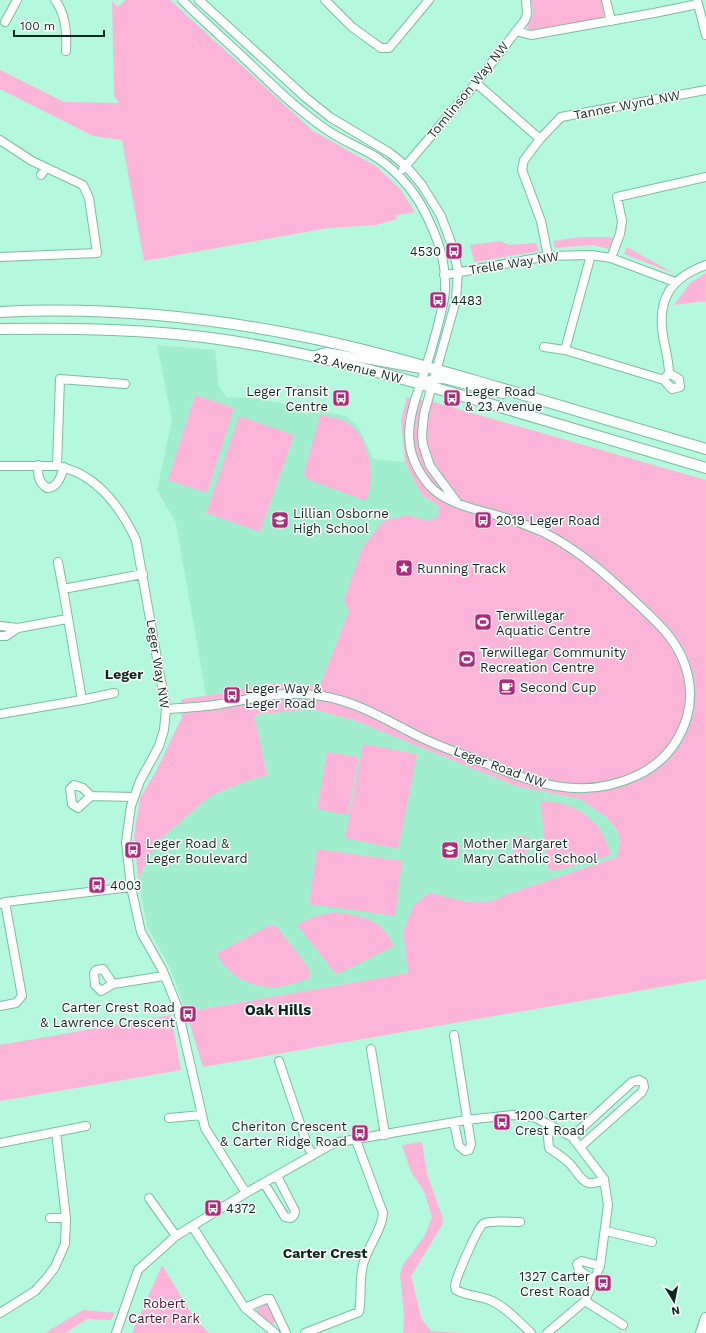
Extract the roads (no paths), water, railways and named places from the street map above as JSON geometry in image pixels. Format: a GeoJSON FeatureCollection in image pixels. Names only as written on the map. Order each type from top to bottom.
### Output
{"type":"FeatureCollection","features":[{"type":"Feature","properties":{"kind":"main road","name":"23 Avenue NW"},"geometry":{"type":"LineString","coordinates":[[1,312],[49,311],[130,314],[226,324],[324,341],[425,368],[435,379],[706,468]]}},
{"type":"Feature","properties":{"kind":"main road","name":"23 Avenue NW"},"geometry":{"type":"LineString","coordinates":[[0,329],[98,329],[224,340],[310,356],[420,383],[435,379],[553,404],[706,449]]}},
{"type":"Feature","properties":{"kind":"main road"},"geometry":{"type":"LineString","coordinates":[[701,1333],[706,1318]]}},
{"type":"Feature","properties":{"kind":"street"},"geometry":{"type":"LineString","coordinates":[[5,22],[17,0]]}},
{"type":"Feature","properties":{"kind":"street"},"geometry":{"type":"LineString","coordinates":[[55,0],[62,14],[67,37],[66,51]]}},
{"type":"Feature","properties":{"kind":"street","name":"Leger Road NW"},"geometry":{"type":"LineString","coordinates":[[166,709],[212,706],[257,696],[283,693],[328,697],[369,710],[424,739],[514,775],[537,783],[560,788],[584,789],[609,785],[632,778],[654,766],[671,750],[677,741],[689,711],[690,682],[686,664],[674,642],[666,632],[620,588],[580,554],[548,535],[517,521],[456,501],[443,499],[427,483],[415,463],[410,447],[408,428],[410,414],[425,368],[444,300],[444,275],[440,248],[429,220],[419,201],[397,175],[379,159],[334,134],[293,104],[182,0]]}},
{"type":"Feature","properties":{"kind":"street"},"geometry":{"type":"LineString","coordinates":[[325,0],[352,27],[381,48],[385,49],[389,48],[429,0]]}},
{"type":"Feature","properties":{"kind":"street","name":"Tomlinson Way NW"},"geometry":{"type":"LineString","coordinates":[[397,175],[476,83],[516,31],[527,14],[526,0]]}},
{"type":"Feature","properties":{"kind":"street"},"geometry":{"type":"LineString","coordinates":[[606,0],[611,20]]}},
{"type":"Feature","properties":{"kind":"street"},"geometry":{"type":"LineString","coordinates":[[196,13],[203,1],[305,97],[330,117],[390,153],[406,166],[422,185],[441,216],[453,248],[458,272],[456,300],[422,426],[423,445],[430,466],[456,501]]}},
{"type":"Feature","properties":{"kind":"street"},"geometry":{"type":"LineString","coordinates":[[516,31],[531,35],[698,2],[706,34]]}},
{"type":"Feature","properties":{"kind":"street"},"geometry":{"type":"LineString","coordinates":[[476,83],[540,138]]}},
{"type":"Feature","properties":{"kind":"street","name":"Tanner Wynd NW"},"geometry":{"type":"LineString","coordinates":[[548,256],[541,221],[522,170],[524,160],[540,138],[561,117],[706,90]]}},
{"type":"Feature","properties":{"kind":"street"},"geometry":{"type":"LineString","coordinates":[[0,140],[32,161],[43,171],[79,182],[86,189],[97,253],[0,257]]}},
{"type":"Feature","properties":{"kind":"street"},"geometry":{"type":"LineString","coordinates":[[610,258],[620,234],[622,221],[617,197],[706,177]]}},
{"type":"Feature","properties":{"kind":"street"},"geometry":{"type":"LineString","coordinates":[[565,350],[591,255]]}},
{"type":"Feature","properties":{"kind":"street","name":"Trelle Way NW"},"geometry":{"type":"LineString","coordinates":[[444,275],[548,256],[591,255],[610,258],[675,282]]}},
{"type":"Feature","properties":{"kind":"street"},"geometry":{"type":"LineString","coordinates":[[544,347],[565,350],[666,376],[662,329],[664,299],[675,282],[695,269],[706,265]]}},
{"type":"Feature","properties":{"kind":"street"},"geometry":{"type":"LineString","coordinates":[[310,356],[326,352],[425,368]]}},
{"type":"Feature","properties":{"kind":"street"},"geometry":{"type":"LineString","coordinates":[[38,465],[38,475],[43,486],[47,488],[55,486],[60,480],[60,379],[125,384]]}},
{"type":"Feature","properties":{"kind":"street","name":"Leger Way NW"},"geometry":{"type":"LineString","coordinates":[[0,466],[60,466],[86,477],[103,490],[116,504],[127,521],[136,540],[166,709],[164,730],[159,746],[140,781],[128,819],[126,842],[131,887],[140,932],[164,976],[177,1006],[205,1128],[246,1193]]}},
{"type":"Feature","properties":{"kind":"street"},"geometry":{"type":"LineString","coordinates":[[58,562],[82,700]]}},
{"type":"Feature","properties":{"kind":"street"},"geometry":{"type":"LineString","coordinates":[[63,589],[143,574]]}},
{"type":"Feature","properties":{"kind":"street"},"geometry":{"type":"LineString","coordinates":[[0,626],[18,628],[67,619]]}},
{"type":"Feature","properties":{"kind":"street"},"geometry":{"type":"LineString","coordinates":[[0,636],[6,636],[18,628]]}},
{"type":"Feature","properties":{"kind":"street"},"geometry":{"type":"LineString","coordinates":[[0,714],[114,693]]}},
{"type":"Feature","properties":{"kind":"street"},"geometry":{"type":"LineString","coordinates":[[91,796],[134,797]]}},
{"type":"Feature","properties":{"kind":"street"},"geometry":{"type":"LineString","coordinates":[[0,1006],[16,1003],[22,996],[2,903],[131,887]]}},
{"type":"Feature","properties":{"kind":"street"},"geometry":{"type":"LineString","coordinates":[[113,984],[164,976]]}},
{"type":"Feature","properties":{"kind":"street"},"geometry":{"type":"LineString","coordinates":[[454,1035],[466,1120],[471,1144],[470,1148],[465,1151],[459,1146],[454,1123]]}},
{"type":"Feature","properties":{"kind":"street"},"geometry":{"type":"LineString","coordinates":[[371,1049],[385,1135]]}},
{"type":"Feature","properties":{"kind":"street"},"geometry":{"type":"LineString","coordinates":[[279,1061],[308,1147],[313,1155]]}},
{"type":"Feature","properties":{"kind":"street"},"geometry":{"type":"LineString","coordinates":[[572,1137],[632,1082],[639,1080],[643,1082],[644,1087],[642,1092],[580,1147]]}},
{"type":"Feature","properties":{"kind":"street"},"geometry":{"type":"LineString","coordinates":[[169,1118],[202,1115]]}},
{"type":"Feature","properties":{"kind":"street"},"geometry":{"type":"LineString","coordinates":[[116,1333],[138,1270],[176,1236],[246,1193],[334,1143],[466,1120],[513,1115],[534,1117],[572,1137],[604,1179],[608,1205],[606,1231],[600,1266],[585,1301],[547,1333]]}},
{"type":"Feature","properties":{"kind":"street"},"geometry":{"type":"LineString","coordinates":[[0,1142],[86,1126]]}},
{"type":"Feature","properties":{"kind":"street"},"geometry":{"type":"LineString","coordinates":[[552,1126],[548,1137],[549,1148],[566,1159],[584,1182],[591,1184],[604,1179]]}},
{"type":"Feature","properties":{"kind":"street"},"geometry":{"type":"LineString","coordinates":[[0,1313],[35,1291],[55,1267],[65,1244],[66,1218],[56,1132]]}},
{"type":"Feature","properties":{"kind":"street"},"geometry":{"type":"LineString","coordinates":[[305,1333],[359,1312],[360,1279],[363,1264],[368,1248],[383,1220],[383,1213],[356,1140]]}},
{"type":"Feature","properties":{"kind":"street"},"geometry":{"type":"LineString","coordinates":[[264,1183],[285,1218],[291,1218],[295,1211],[277,1176]]}},
{"type":"Feature","properties":{"kind":"street"},"geometry":{"type":"LineString","coordinates":[[149,1198],[176,1236]]}},
{"type":"Feature","properties":{"kind":"street"},"geometry":{"type":"LineString","coordinates":[[50,1218],[66,1218]]}},
{"type":"Feature","properties":{"kind":"street"},"geometry":{"type":"LineString","coordinates":[[520,1222],[488,1222],[483,1224],[472,1245],[455,1286],[456,1290],[482,1298],[498,1305],[531,1333]]}},
{"type":"Feature","properties":{"kind":"street"},"geometry":{"type":"LineString","coordinates":[[192,1226],[245,1308],[275,1333]]}},
{"type":"Feature","properties":{"kind":"street"},"geometry":{"type":"LineString","coordinates":[[606,1231],[652,1242]]}},
{"type":"Feature","properties":{"kind":"street"},"geometry":{"type":"LineString","coordinates":[[594,1281],[579,1270],[577,1264],[582,1261],[600,1266]]}},
{"type":"Feature","properties":{"kind":"street"},"geometry":{"type":"LineString","coordinates":[[245,1308],[270,1298],[286,1333]]}},
{"type":"Feature","properties":{"kind":"street"},"geometry":{"type":"LineString","coordinates":[[585,1301],[623,1325]]}},
{"type":"Feature","properties":{"kind":"place","name":"4530"},"geometry":{"type":"Point","coordinates":[454,251]}},
{"type":"Feature","properties":{"kind":"place","name":"4483"},"geometry":{"type":"Point","coordinates":[438,300]}},
{"type":"Feature","properties":{"kind":"place","name":"Leger Transit Centre"},"geometry":{"type":"Point","coordinates":[341,398]}},
{"type":"Feature","properties":{"kind":"place","name":"Leger Road & 23 Avenue"},"geometry":{"type":"Point","coordinates":[452,398]}},
{"type":"Feature","properties":{"kind":"place","name":"Lillian Osborne High School"},"geometry":{"type":"Point","coordinates":[280,520]}},
{"type":"Feature","properties":{"kind":"place","name":"2019 Leger Road"},"geometry":{"type":"Point","coordinates":[483,520]}},
{"type":"Feature","properties":{"kind":"place","name":"Running Track"},"geometry":{"type":"Point","coordinates":[404,568]}},
{"type":"Feature","properties":{"kind":"place","name":"Terwillegar Aquatic Centre"},"geometry":{"type":"Point","coordinates":[483,622]}},
{"type":"Feature","properties":{"kind":"place","name":"Terwillegar Community Recreation Centre"},"geometry":{"type":"Point","coordinates":[467,659]}},
{"type":"Feature","properties":{"kind":"place","name":"Second Cup"},"geometry":{"type":"Point","coordinates":[507,687]}},
{"type":"Feature","properties":{"kind":"place","name":"Leger Way & Leger Road"},"geometry":{"type":"Point","coordinates":[232,695]}},
{"type":"Feature","properties":{"kind":"place","name":"Leger Road & Leger Boulevard"},"geometry":{"type":"Point","coordinates":[133,850]}},
{"type":"Feature","properties":{"kind":"place","name":"Mother Margaret Mary Catholic School"},"geometry":{"type":"Point","coordinates":[450,850]}},
{"type":"Feature","properties":{"kind":"place","name":"4003"},"geometry":{"type":"Point","coordinates":[97,885]}},
{"type":"Feature","properties":{"kind":"place","name":"Carter Crest Road & Lawrence Crescent"},"geometry":{"type":"Point","coordinates":[188,1014]}},
{"type":"Feature","properties":{"kind":"place","name":"1200 Carter Crest Road"},"geometry":{"type":"Point","coordinates":[502,1122]}},
{"type":"Feature","properties":{"kind":"place","name":"Cheriton Crescent & Carter Ridge Road"},"geometry":{"type":"Point","coordinates":[360,1133]}},
{"type":"Feature","properties":{"kind":"place","name":"4372"},"geometry":{"type":"Point","coordinates":[213,1208]}},
{"type":"Feature","properties":{"kind":"place","name":"1327 Carter Crest Road"},"geometry":{"type":"Point","coordinates":[603,1283]}},
{"type":"Feature","properties":{"kind":"district","name":"Leger"},"geometry":{"type":"Point","coordinates":[124,674]}},
{"type":"Feature","properties":{"kind":"district","name":"Oak Hills"},"geometry":{"type":"Point","coordinates":[278,1010]}},
{"type":"Feature","properties":{"kind":"district","name":"Carter Crest"},"geometry":{"type":"Point","coordinates":[325,1253]}},
{"type":"Feature","properties":{"kind":"park label","name":"Robert Carter Park"},"geometry":{"type":"Point","coordinates":[164,1310]}}]}
